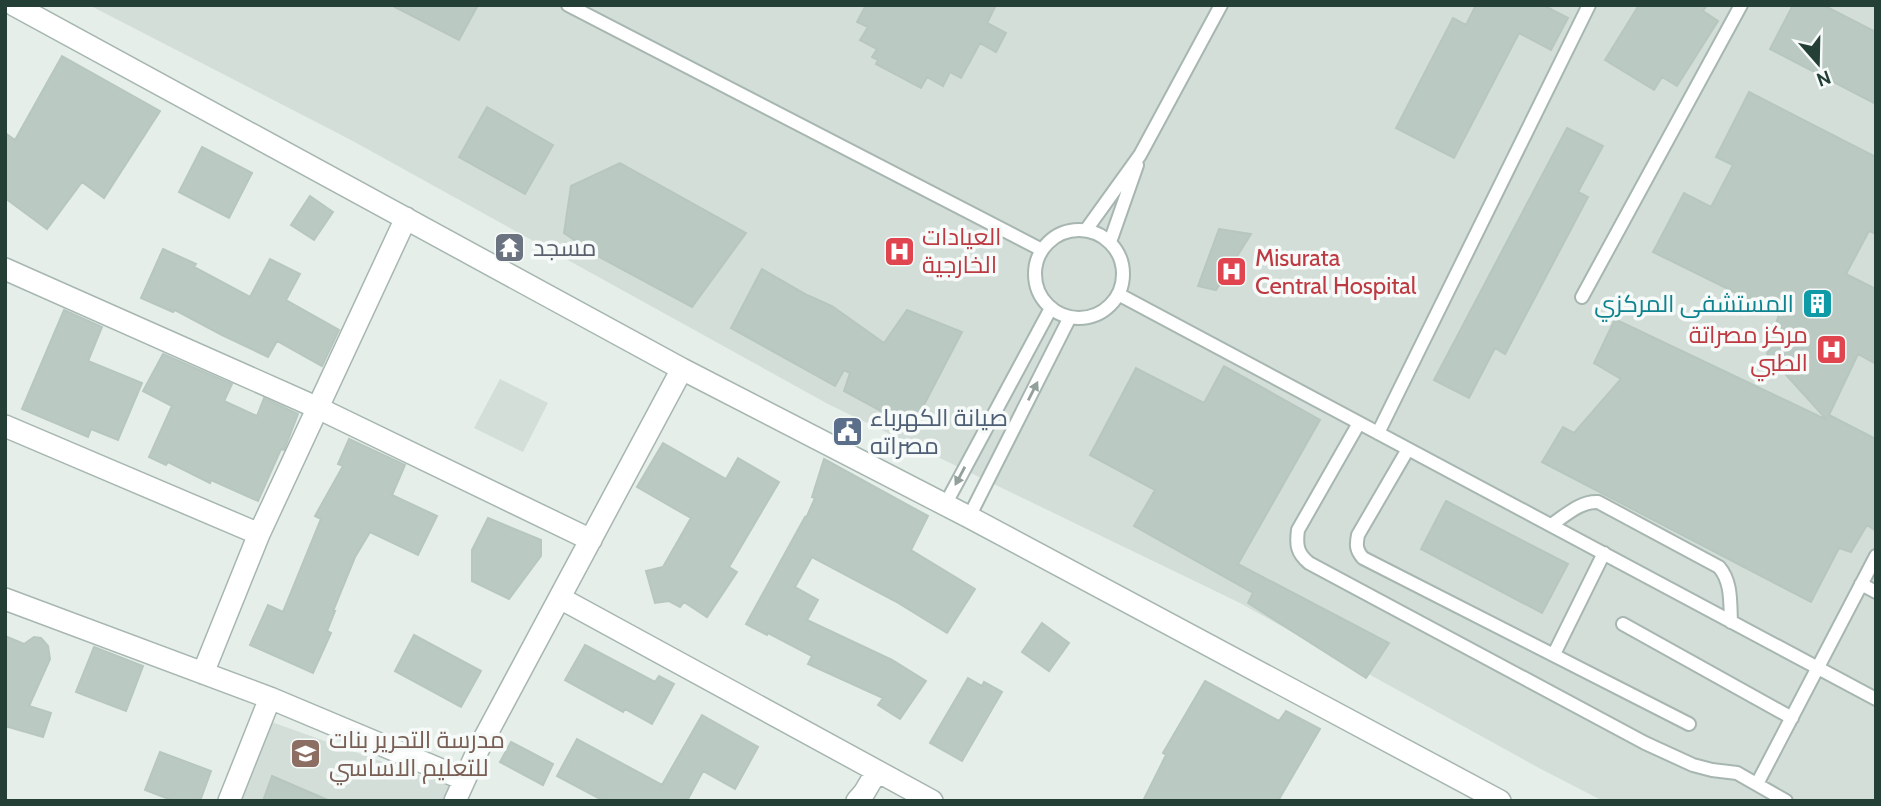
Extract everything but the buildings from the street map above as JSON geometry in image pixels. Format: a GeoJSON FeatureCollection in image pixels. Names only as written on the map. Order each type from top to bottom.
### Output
{"type":"FeatureCollection","features":[{"type":"Feature","properties":{"kind":"street"},"geometry":{"type":"LineString","coordinates":[[14,5],[682,369],[969,517],[1500,801]]}},
{"type":"Feature","properties":{"kind":"street"},"geometry":{"type":"LineString","coordinates":[[203,673],[259,534],[406,218]]}},
{"type":"Feature","properties":{"kind":"street"},"geometry":{"type":"LineString","coordinates":[[5,269],[318,408],[591,540]]}},
{"type":"Feature","properties":{"kind":"street"},"geometry":{"type":"LineString","coordinates":[[455,801],[463,779],[682,369]]}},
{"type":"Feature","properties":{"kind":"street"},"geometry":{"type":"LineString","coordinates":[[5,426],[259,534]]}},
{"type":"Feature","properties":{"kind":"street"},"geometry":{"type":"LineString","coordinates":[[560,598],[932,801]]}},
{"type":"Feature","properties":{"kind":"street"},"geometry":{"type":"LineString","coordinates":[[5,599],[270,698],[463,779]]}},
{"type":"Feature","properties":{"kind":"street"},"geometry":{"type":"LineString","coordinates":[[229,801],[270,698]]}},
{"type":"Feature","properties":{"kind":"street"},"geometry":{"type":"LineString","coordinates":[[857,801],[877,771]]}},
{"type":"Feature","properties":{"kind":"lane"},"geometry":{"type":"LineString","coordinates":[[568,5],[1042,250]]}},
{"type":"Feature","properties":{"kind":"lane"},"geometry":{"type":"LineString","coordinates":[[1086,230],[1140,155],[1221,5]]}},
{"type":"Feature","properties":{"kind":"lane"},"geometry":{"type":"LineString","coordinates":[[1378,433],[1588,5]]}},
{"type":"Feature","properties":{"kind":"lane"},"geometry":{"type":"LineString","coordinates":[[1582,297],[1741,5]]}},
{"type":"Feature","properties":{"kind":"lane"},"geometry":{"type":"LineString","coordinates":[[1110,242],[1140,155]]}},
{"type":"Feature","properties":{"kind":"lane"},"geometry":{"type":"LineString","coordinates":[[1086,230],[1099,234],[1110,242],[1118,253],[1123,267],[1123,281],[1110,306],[1098,314],[1084,318],[1070,317],[1059,314],[1042,298],[1037,287],[1036,261],[1050,240],[1061,233],[1086,230]]}},
{"type":"Feature","properties":{"kind":"lane"},"geometry":{"type":"LineString","coordinates":[[1118,294],[1876,699]]}},
{"type":"Feature","properties":{"kind":"lane"},"geometry":{"type":"LineString","coordinates":[[945,505],[1051,308]]}},
{"type":"Feature","properties":{"kind":"lane"},"geometry":{"type":"LineString","coordinates":[[969,517],[1070,317]]}},
{"type":"Feature","properties":{"kind":"lane"},"geometry":{"type":"LineString","coordinates":[[1359,423],[1298,530],[1297,549],[1301,556],[1309,563],[1645,743],[1693,765],[1737,773],[1786,801]]}},
{"type":"Feature","properties":{"kind":"lane"},"geometry":{"type":"LineString","coordinates":[[1408,449],[1358,535],[1357,551],[1363,558],[1689,724]]}},
{"type":"Feature","properties":{"kind":"lane"},"geometry":{"type":"LineString","coordinates":[[1551,525],[1582,505],[1591,501],[1598,502],[1719,567],[1726,575],[1728,583],[1731,622]]}},
{"type":"Feature","properties":{"kind":"lane"},"geometry":{"type":"LineString","coordinates":[[1554,654],[1604,553]]}},
{"type":"Feature","properties":{"kind":"lane"},"geometry":{"type":"LineString","coordinates":[[1757,784],[1876,556]]}},
{"type":"Feature","properties":{"kind":"lane"},"geometry":{"type":"LineString","coordinates":[[1861,584],[1876,592]]}},
{"type":"Feature","properties":{"kind":"lane"},"geometry":{"type":"LineString","coordinates":[[1623,624],[1792,718]]}},
{"type":"Feature","properties":{"kind":"shaded area","name":"Misurata Central Hospital"},"geometry":{"type":"Polygon","coordinates":[[[89,5],[1876,5],[1876,801],[1603,801],[1238,602],[828,404],[351,140],[89,5]]]}},
{"type":"Feature","properties":{"kind":"shaded area"},"geometry":{"type":"Polygon","coordinates":[[[500,379],[548,403],[523,452],[474,428],[500,379]]]}},
{"type":"Feature","properties":{"kind":"shaded area","name":"مدرسة التحرير بنات للتعليم الاساسي"},"geometry":{"type":"Polygon","coordinates":[[[266,720],[453,787],[448,801],[234,801],[266,720]]]}},
{"type":"Feature","properties":{"kind":"place","name":"مسجد"},"geometry":{"type":"Point","coordinates":[510,248]}},
{"type":"Feature","properties":{"kind":"place","name":"العيادات الخارجية"},"geometry":{"type":"Point","coordinates":[899,251]}},
{"type":"Feature","properties":{"kind":"place","name":"Misurata Central Hospital"},"geometry":{"type":"Point","coordinates":[1232,272]}},
{"type":"Feature","properties":{"kind":"place","name":"المستشفى المركزي"},"geometry":{"type":"Point","coordinates":[1817,304]}},
{"type":"Feature","properties":{"kind":"place","name":"مركز مصراتة الطبي"},"geometry":{"type":"Point","coordinates":[1831,349]}},
{"type":"Feature","properties":{"kind":"place","name":"صيانة الكهرباء مصراته"},"geometry":{"type":"Point","coordinates":[847,432]}},
{"type":"Feature","properties":{"kind":"place","name":"مدرسة التحرير بنات للتعليم الاساسي"},"geometry":{"type":"Point","coordinates":[306,754]}}]}
